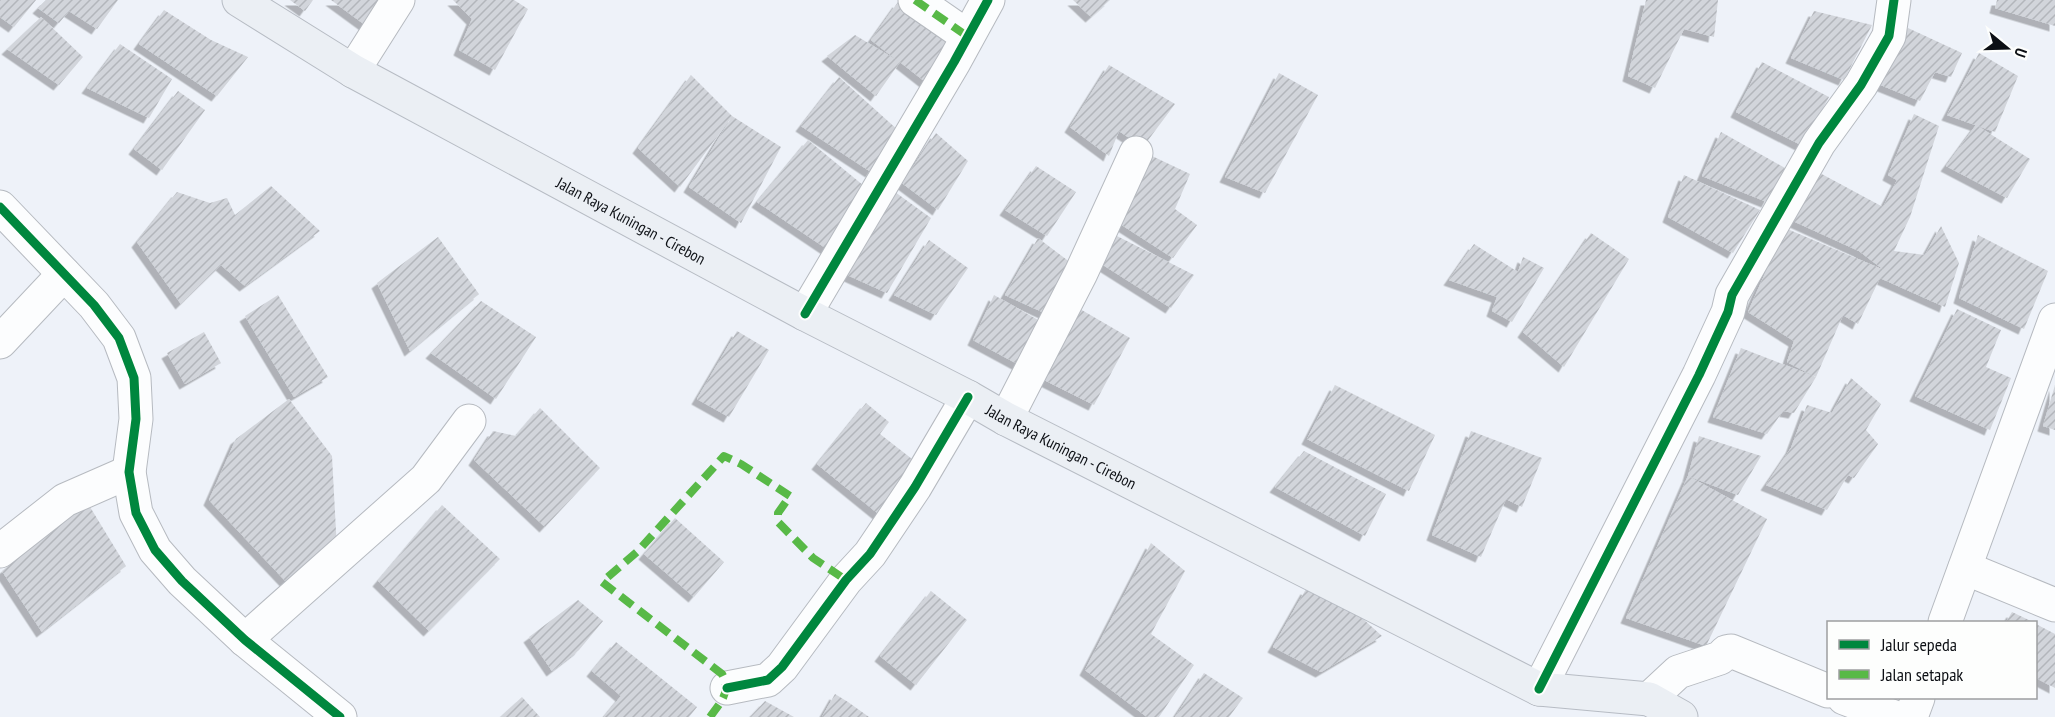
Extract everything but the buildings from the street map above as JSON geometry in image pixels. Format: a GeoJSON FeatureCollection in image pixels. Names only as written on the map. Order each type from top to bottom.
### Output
{"type":"FeatureCollection","features":[{"type":"Feature","properties":{"kind":"highway","name":"Jalan Raya Kuningan - Cirebon"},"geometry":{"type":"LineString","coordinates":[[239,0],[353,71],[805,314],[968,397],[1006,419],[1539,689],[1649,699],[1681,717]]}},
{"type":"Feature","properties":{"kind":"street"},"geometry":{"type":"LineString","coordinates":[[353,71],[398,0]]}},
{"type":"Feature","properties":{"kind":"street"},"geometry":{"type":"LineString","coordinates":[[915,0],[968,36]]}},
{"type":"Feature","properties":{"kind":"street"},"geometry":{"type":"LineString","coordinates":[[805,314],[988,0]]}},
{"type":"Feature","properties":{"kind":"street"},"geometry":{"type":"LineString","coordinates":[[1539,689],[1699,375],[1728,312],[1732,295],[1819,143],[1861,85],[1889,36],[1894,0]]}},
{"type":"Feature","properties":{"kind":"street"},"geometry":{"type":"LineString","coordinates":[[1006,419],[1081,273],[1136,153]]}},
{"type":"Feature","properties":{"kind":"street"},"geometry":{"type":"LineString","coordinates":[[0,207],[94,305],[119,338],[134,378],[136,419],[129,472],[136,513],[155,550],[182,581],[245,640],[340,717]]}},
{"type":"Feature","properties":{"kind":"street"},"geometry":{"type":"LineString","coordinates":[[0,342],[64,274]]}},
{"type":"Feature","properties":{"kind":"street"},"geometry":{"type":"LineString","coordinates":[[1945,621],[2053,333]]}},
{"type":"Feature","properties":{"kind":"street"},"geometry":{"type":"LineString","coordinates":[[727,688],[768,680],[782,667],[846,580],[870,554],[915,487],[968,397]]}},
{"type":"Feature","properties":{"kind":"street"},"geometry":{"type":"LineString","coordinates":[[245,640],[426,479],[469,421]]}},
{"type":"Feature","properties":{"kind":"street"},"geometry":{"type":"LineString","coordinates":[[0,551],[65,500],[129,472]]}},
{"type":"Feature","properties":{"kind":"street"},"geometry":{"type":"LineString","coordinates":[[1965,568],[2055,605]]}},
{"type":"Feature","properties":{"kind":"street"},"geometry":{"type":"LineString","coordinates":[[1649,699],[1678,672],[1720,658],[1726,652],[1731,651],[1827,691]]}},
{"type":"Feature","properties":{"kind":"street"},"geometry":{"type":"LineString","coordinates":[[1847,699],[1894,717]]}},
{"type":"Feature","properties":{"kind":"street"},"geometry":{"type":"LineString","coordinates":[[1911,717],[1918,699]]}},
{"type":"Feature","properties":{"kind":"marked path"},"geometry":{"type":"LineString","coordinates":[[915,0],[967,36]]}},
{"type":"Feature","properties":{"kind":"marked path"},"geometry":{"type":"LineString","coordinates":[[710,717],[724,697],[726,686],[722,674],[602,582],[638,551],[724,456],[741,464],[790,496],[778,513],[778,522],[813,558],[846,580]]}},
{"type":"Feature","properties":{"kind":"cycle path"},"geometry":{"type":"LineString","coordinates":[[805,314],[954,62],[988,0]]}},
{"type":"Feature","properties":{"kind":"cycle path"},"geometry":{"type":"LineString","coordinates":[[1539,689],[1699,375],[1728,312],[1732,295],[1819,143],[1861,85],[1889,36],[1894,0]]}},
{"type":"Feature","properties":{"kind":"cycle path"},"geometry":{"type":"LineString","coordinates":[[0,207],[94,305],[119,338],[134,378],[136,419],[129,472],[136,513],[155,550],[182,581],[245,640],[340,717]]}},
{"type":"Feature","properties":{"kind":"cycle path"},"geometry":{"type":"LineString","coordinates":[[727,688],[768,680],[782,667],[846,580],[870,554],[915,487],[968,397]]}}]}
